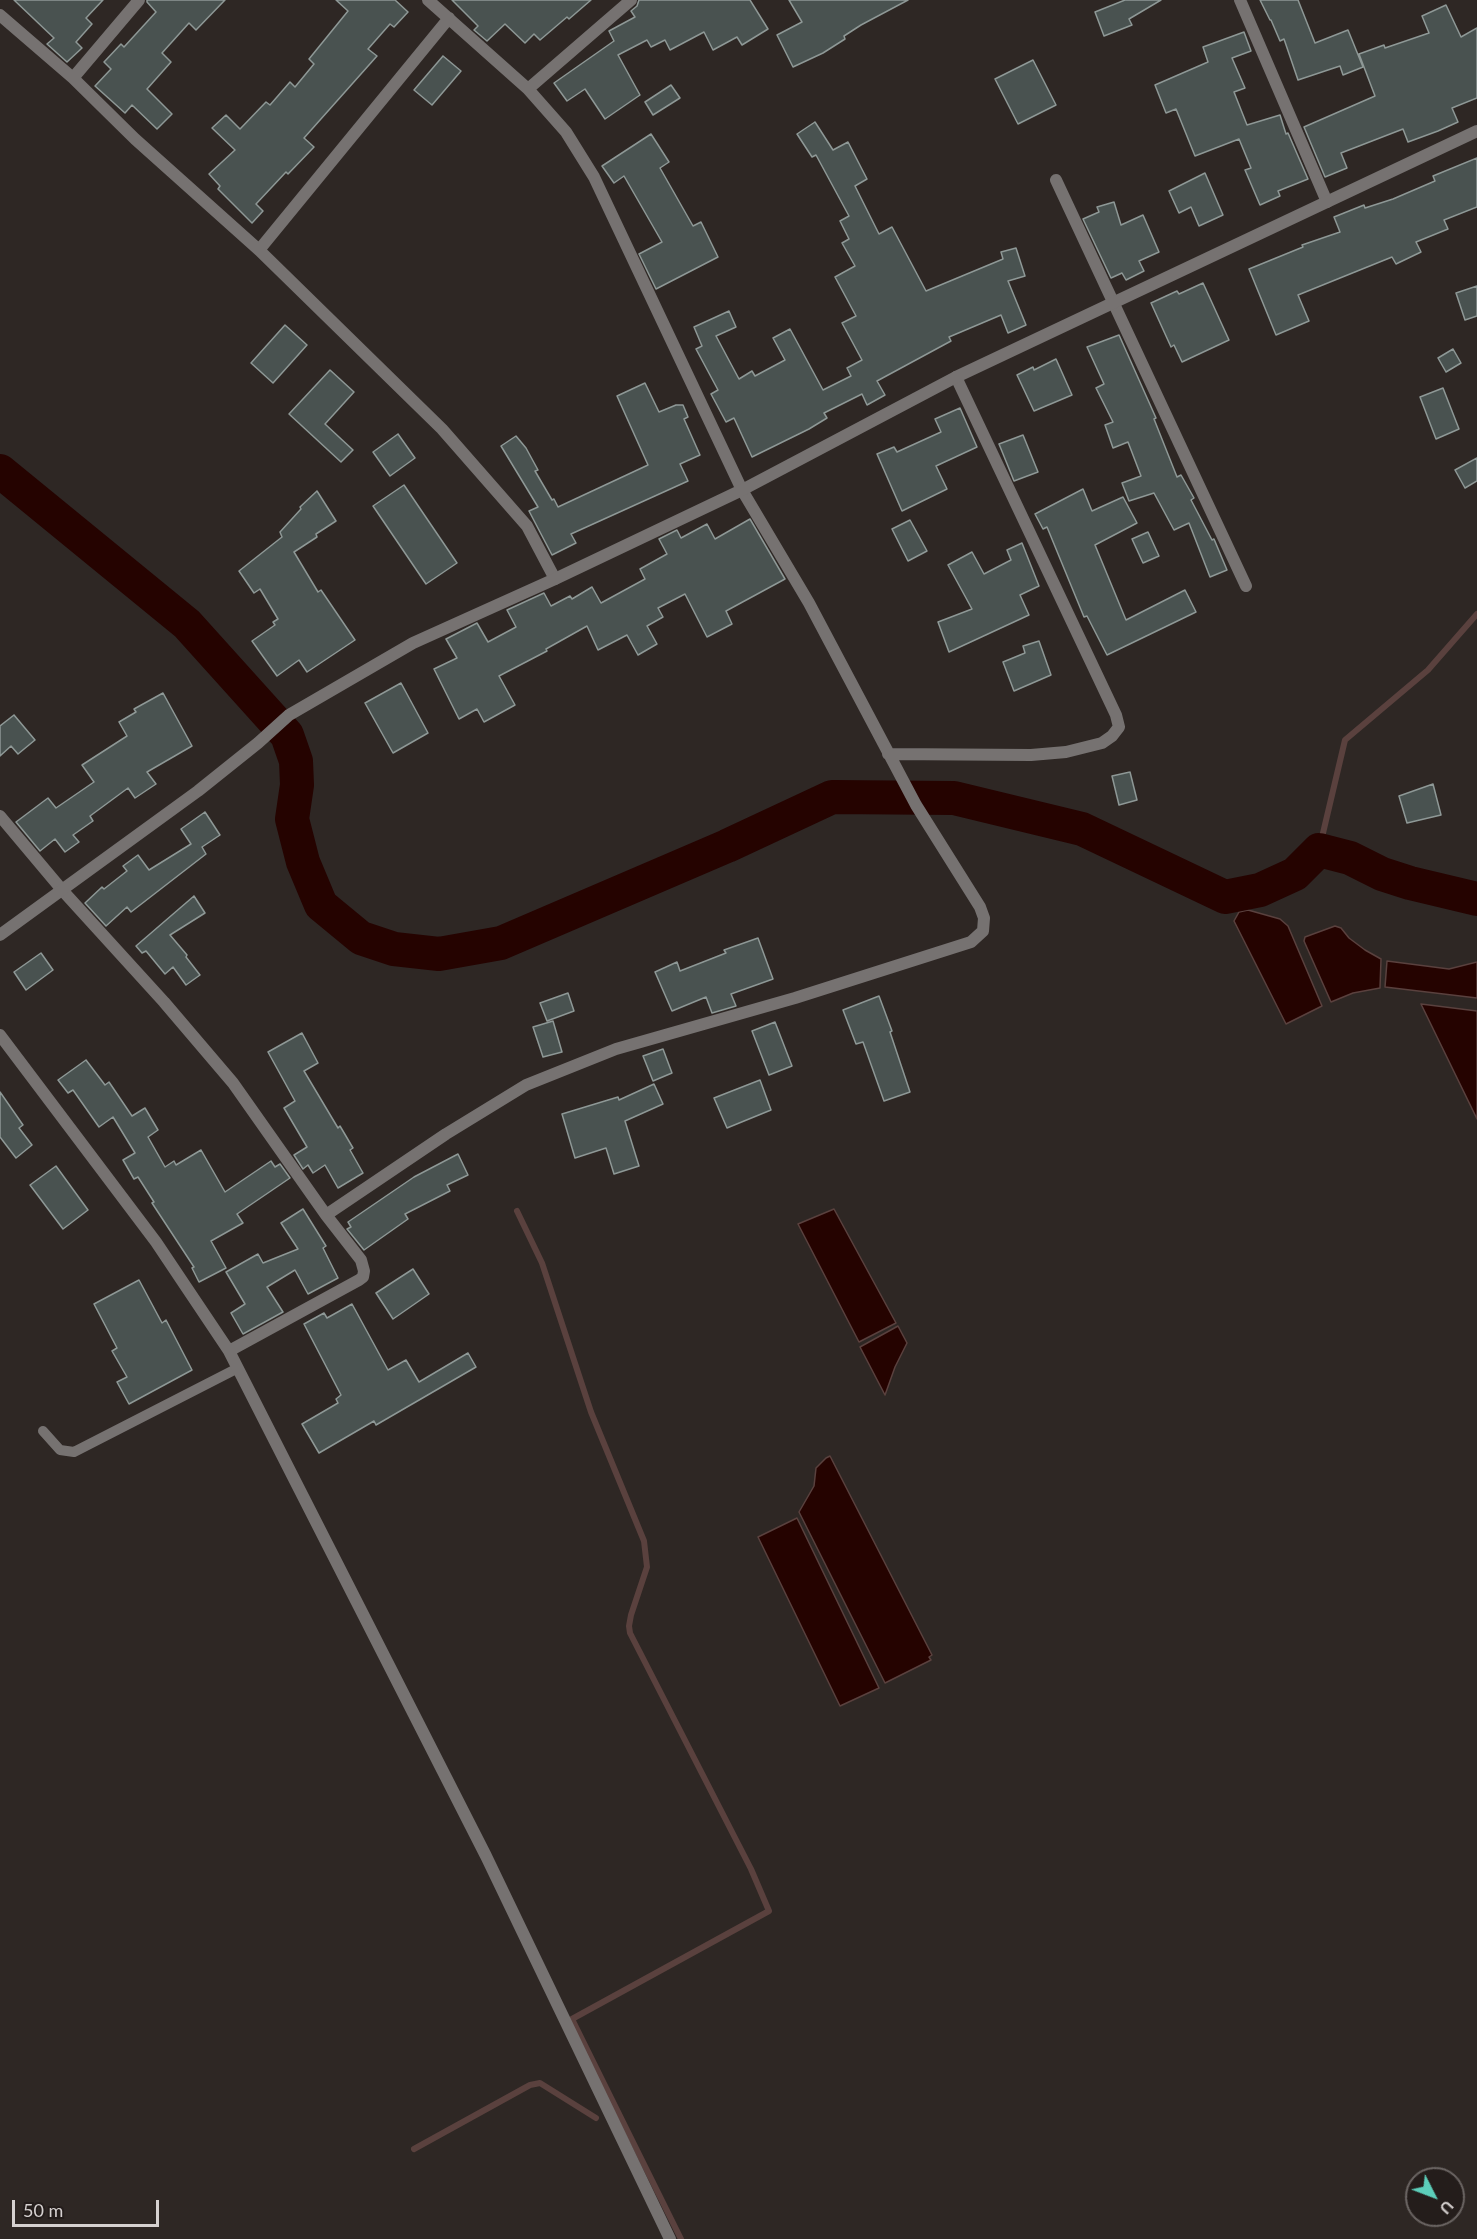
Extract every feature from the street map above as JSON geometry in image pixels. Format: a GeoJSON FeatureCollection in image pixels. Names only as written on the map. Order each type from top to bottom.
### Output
{"type":"FeatureCollection","features":[{"type":"Feature","properties":{"kind":"street"},"geometry":{"type":"LineString","coordinates":[[73,78],[139,0]]}},
{"type":"Feature","properties":{"kind":"street"},"geometry":{"type":"LineString","coordinates":[[326,1215],[446,1134],[526,1085],[616,1049],[795,998],[971,942],[983,931],[984,918],[980,907],[916,805],[809,603],[742,490],[594,177],[566,132],[528,89],[428,0]]}},
{"type":"Feature","properties":{"kind":"street"},"geometry":{"type":"LineString","coordinates":[[528,89],[631,0]]}},
{"type":"Feature","properties":{"kind":"street"},"geometry":{"type":"LineString","coordinates":[[1240,0],[1327,202]]}},
{"type":"Feature","properties":{"kind":"street"},"geometry":{"type":"LineString","coordinates":[[0,15],[73,78],[135,139],[259,250],[442,429],[527,526],[555,579]]}},
{"type":"Feature","properties":{"kind":"street"},"geometry":{"type":"LineString","coordinates":[[259,250],[449,18]]}},
{"type":"Feature","properties":{"kind":"street"},"geometry":{"type":"LineString","coordinates":[[0,935],[198,791],[289,715],[413,643],[555,579],[742,490],[956,377],[1477,131]]}},
{"type":"Feature","properties":{"kind":"street"},"geometry":{"type":"LineString","coordinates":[[1056,180],[1114,302],[1173,435],[1246,586]]}},
{"type":"Feature","properties":{"kind":"street"},"geometry":{"type":"LineString","coordinates":[[891,759],[1066,752],[1102,743],[1119,727],[1116,715],[956,377]]}},
{"type":"Feature","properties":{"kind":"street"},"geometry":{"type":"LineString","coordinates":[[0,816],[63,891],[164,1002],[233,1083],[326,1215],[361,1260],[363,1277],[229,1351]]}},
{"type":"Feature","properties":{"kind":"street"},"geometry":{"type":"LineString","coordinates":[[0,1035],[156,1242],[229,1351],[486,1856],[670,2239]]}},
{"type":"Feature","properties":{"kind":"lane"},"geometry":{"type":"LineString","coordinates":[[43,1431],[60,1450],[74,1452],[238,1368]]}},
{"type":"Feature","properties":{"kind":"shaded area"},"geometry":{"type":"Polygon","coordinates":[[[1248,910],[1280,919],[1288,926],[1322,1006],[1286,1024],[1234,921],[1239,912],[1248,910]]]}},
{"type":"Feature","properties":{"kind":"shaded area"},"geometry":{"type":"Polygon","coordinates":[[[1335,926],[1341,928],[1349,938],[1365,950],[1381,959],[1380,988],[1353,993],[1331,1002],[1304,941],[1305,937],[1335,926]]]}},
{"type":"Feature","properties":{"kind":"shaded area"},"geometry":{"type":"Polygon","coordinates":[[[1387,961],[1449,969],[1477,962],[1477,998],[1385,987],[1387,961]]]}},
{"type":"Feature","properties":{"kind":"shaded area"},"geometry":{"type":"Polygon","coordinates":[[[1421,1004],[1477,1011],[1477,1119],[1421,1004]]]}},
{"type":"Feature","properties":{"kind":"shaded area"},"geometry":{"type":"Polygon","coordinates":[[[834,1209],[896,1323],[859,1342],[798,1224],[834,1209]]]}},
{"type":"Feature","properties":{"kind":"shaded area"},"geometry":{"type":"Polygon","coordinates":[[[898,1326],[907,1343],[885,1395],[860,1347],[898,1326]]]}},
{"type":"Feature","properties":{"kind":"shaded area"},"geometry":{"type":"Polygon","coordinates":[[[830,1456],[932,1655],[929,1657],[931,1660],[885,1683],[799,1512],[814,1486],[816,1468],[830,1456]]]}},
{"type":"Feature","properties":{"kind":"shaded area"},"geometry":{"type":"Polygon","coordinates":[[[797,1518],[879,1688],[840,1706],[758,1537],[797,1518]]]}},
{"type":"Feature","properties":{"kind":"building"},"geometry":{"type":"Polygon","coordinates":[[[14,0],[103,0],[86,18],[92,24],[76,42],[82,48],[67,62],[47,44],[54,38],[14,0]]]}},
{"type":"Feature","properties":{"kind":"building"},"geometry":{"type":"Polygon","coordinates":[[[147,0],[225,0],[196,30],[189,23],[162,53],[171,62],[147,89],[172,114],[157,129],[132,105],[125,113],[95,86],[111,69],[104,62],[121,44],[124,47],[156,12],[147,0]]]}},
{"type":"Feature","properties":{"kind":"building"},"geometry":{"type":"Polygon","coordinates":[[[336,0],[395,0],[408,12],[394,27],[390,24],[368,49],[377,56],[304,138],[314,147],[256,204],[263,211],[252,223],[218,189],[220,186],[209,174],[235,150],[212,128],[226,115],[240,129],[266,102],[270,105],[290,82],[295,87],[314,64],[309,59],[348,11],[336,0]]]}},
{"type":"Feature","properties":{"kind":"building"},"geometry":{"type":"Polygon","coordinates":[[[452,0],[591,0],[540,40],[534,34],[525,43],[505,24],[487,41],[474,30],[478,26],[452,0]]]}},
{"type":"Feature","properties":{"kind":"building"},"geometry":{"type":"Polygon","coordinates":[[[639,0],[750,0],[768,29],[742,45],[737,37],[713,50],[704,32],[670,50],[665,40],[651,47],[647,40],[618,55],[640,95],[605,119],[585,89],[567,101],[554,83],[614,41],[609,31],[635,17],[631,11],[637,6],[639,0]]]}},
{"type":"Feature","properties":{"kind":"building"},"geometry":{"type":"Polygon","coordinates":[[[789,0],[908,0],[861,25],[823,53],[793,67],[777,35],[802,22],[789,0]]]}},
{"type":"Feature","properties":{"kind":"building"},"geometry":{"type":"Polygon","coordinates":[[[1125,0],[1161,0],[1129,19],[1132,25],[1104,36],[1095,12],[1125,0]]]}},
{"type":"Feature","properties":{"kind":"building"},"geometry":{"type":"Polygon","coordinates":[[[1260,0],[1298,0],[1315,43],[1348,30],[1363,67],[1343,75],[1340,66],[1298,80],[1284,39],[1280,41],[1260,0]]]}},
{"type":"Feature","properties":{"kind":"building"},"geometry":{"type":"Polygon","coordinates":[[[1446,5],[1461,37],[1477,28],[1477,98],[1452,108],[1458,122],[1438,131],[1408,142],[1403,129],[1341,153],[1347,168],[1325,177],[1304,127],[1375,96],[1359,54],[1429,33],[1422,16],[1446,5]]]}},
{"type":"Feature","properties":{"kind":"building"},"geometry":{"type":"Polygon","coordinates":[[[1244,32],[1251,51],[1232,58],[1245,88],[1234,92],[1247,125],[1280,115],[1286,134],[1288,133],[1308,179],[1278,191],[1280,196],[1260,205],[1245,170],[1251,168],[1239,139],[1195,156],[1176,109],[1166,113],[1155,85],[1208,62],[1203,47],[1244,32]]]}},
{"type":"Feature","properties":{"kind":"building"},"geometry":{"type":"Polygon","coordinates":[[[443,56],[461,71],[432,105],[414,90],[443,56]]]}},
{"type":"Feature","properties":{"kind":"building"},"geometry":{"type":"Polygon","coordinates":[[[1033,60],[1056,105],[1018,124],[995,79],[1033,60]]]}},
{"type":"Feature","properties":{"kind":"building"},"geometry":{"type":"Polygon","coordinates":[[[671,85],[680,98],[653,115],[645,102],[671,85]]]}},
{"type":"Feature","properties":{"kind":"building"},"geometry":{"type":"Polygon","coordinates":[[[815,122],[833,150],[848,142],[867,179],[855,186],[879,234],[892,227],[926,291],[1003,259],[1001,252],[1016,248],[1025,276],[1008,281],[1026,325],[1008,333],[1001,315],[949,337],[951,341],[877,381],[885,395],[867,405],[862,394],[824,413],[827,418],[809,429],[752,457],[734,418],[726,422],[711,394],[718,390],[696,349],[702,346],[694,327],[729,311],[736,327],[716,336],[739,379],[752,371],[755,376],[785,360],[773,338],[790,329],[823,390],[851,376],[847,368],[862,360],[842,323],[856,316],[835,277],[855,266],[842,243],[849,239],[840,221],[849,216],[816,155],[812,157],[797,134],[815,122]]]}},
{"type":"Feature","properties":{"kind":"building"},"geometry":{"type":"Polygon","coordinates":[[[651,134],[669,162],[660,168],[693,226],[701,222],[718,257],[656,289],[639,254],[662,242],[624,176],[614,183],[602,166],[651,134]]]}},
{"type":"Feature","properties":{"kind":"building"},"geometry":{"type":"Polygon","coordinates":[[[1477,158],[1477,207],[1444,220],[1448,229],[1416,242],[1421,252],[1396,264],[1392,257],[1298,295],[1309,321],[1276,335],[1249,269],[1303,247],[1302,245],[1340,232],[1334,217],[1364,205],[1365,208],[1393,199],[1435,181],[1433,176],[1477,158]]]}},
{"type":"Feature","properties":{"kind":"building"},"geometry":{"type":"Polygon","coordinates":[[[1205,173],[1223,215],[1199,226],[1191,207],[1179,213],[1169,191],[1205,173]]]}},
{"type":"Feature","properties":{"kind":"building"},"geometry":{"type":"Polygon","coordinates":[[[1114,202],[1121,225],[1143,215],[1159,252],[1139,261],[1144,271],[1126,280],[1122,273],[1111,278],[1083,219],[1099,212],[1097,207],[1114,202]]]}},
{"type":"Feature","properties":{"kind":"building"},"geometry":{"type":"Polygon","coordinates":[[[1203,283],[1229,340],[1182,362],[1174,345],[1171,347],[1151,303],[1177,291],[1179,294],[1203,283]]]}},
{"type":"Feature","properties":{"kind":"building"},"geometry":{"type":"Polygon","coordinates":[[[1477,286],[1477,316],[1465,320],[1456,293],[1477,286]]]}},
{"type":"Feature","properties":{"kind":"building"},"geometry":{"type":"Polygon","coordinates":[[[285,325],[307,345],[273,383],[251,363],[285,325]]]}},
{"type":"Feature","properties":{"kind":"building"},"geometry":{"type":"Polygon","coordinates":[[[1119,335],[1156,418],[1154,419],[1177,477],[1181,475],[1194,498],[1191,500],[1212,540],[1214,539],[1227,570],[1210,577],[1189,523],[1174,530],[1154,493],[1129,501],[1122,483],[1141,476],[1128,442],[1113,448],[1105,425],[1113,422],[1096,388],[1104,384],[1087,347],[1119,335]]]}},
{"type":"Feature","properties":{"kind":"building"},"geometry":{"type":"Polygon","coordinates":[[[1453,349],[1461,363],[1446,372],[1438,358],[1453,349]]]}},
{"type":"Feature","properties":{"kind":"building"},"geometry":{"type":"Polygon","coordinates":[[[1056,359],[1072,395],[1034,411],[1017,375],[1033,367],[1034,370],[1056,359]]]}},
{"type":"Feature","properties":{"kind":"building"},"geometry":{"type":"Polygon","coordinates":[[[330,370],[354,392],[325,424],[353,450],[341,462],[289,414],[330,370]]]}},
{"type":"Feature","properties":{"kind":"building"},"geometry":{"type":"Polygon","coordinates":[[[645,383],[659,412],[676,405],[683,405],[688,417],[684,419],[700,455],[680,464],[688,481],[571,534],[576,543],[552,555],[529,511],[538,507],[501,446],[516,436],[526,448],[538,470],[535,471],[558,507],[648,465],[617,396],[645,383]]]}},
{"type":"Feature","properties":{"kind":"building"},"geometry":{"type":"Polygon","coordinates":[[[1443,388],[1459,429],[1436,439],[1420,397],[1443,388]]]}},
{"type":"Feature","properties":{"kind":"building"},"geometry":{"type":"Polygon","coordinates":[[[960,408],[977,447],[936,466],[947,489],[902,511],[877,454],[894,447],[897,452],[941,432],[935,419],[960,408]]]}},
{"type":"Feature","properties":{"kind":"building"},"geometry":{"type":"Polygon","coordinates":[[[398,434],[415,458],[390,476],[373,452],[398,434]]]}},
{"type":"Feature","properties":{"kind":"building"},"geometry":{"type":"Polygon","coordinates":[[[1023,435],[1038,472],[1014,481],[999,444],[1023,435]]]}},
{"type":"Feature","properties":{"kind":"building"},"geometry":{"type":"Polygon","coordinates":[[[1477,458],[1477,481],[1465,488],[1455,470],[1477,458]]]}},
{"type":"Feature","properties":{"kind":"building"},"geometry":{"type":"Polygon","coordinates":[[[404,485],[457,563],[426,584],[373,506],[404,485]]]}},
{"type":"Feature","properties":{"kind":"building"},"geometry":{"type":"Polygon","coordinates":[[[1083,489],[1092,511],[1123,497],[1137,523],[1095,545],[1126,620],[1185,590],[1196,612],[1107,655],[1087,616],[1084,617],[1047,527],[1043,529],[1035,514],[1083,489]]]}},
{"type":"Feature","properties":{"kind":"building"},"geometry":{"type":"Polygon","coordinates":[[[317,491],[336,521],[294,552],[318,592],[321,590],[355,640],[307,672],[299,660],[277,676],[252,641],[275,625],[273,622],[278,619],[260,589],[254,593],[239,571],[282,537],[280,532],[301,509],[300,507],[317,491]]]}},
{"type":"Feature","properties":{"kind":"building"},"geometry":{"type":"Polygon","coordinates":[[[750,519],[785,579],[726,611],[732,624],[707,637],[685,594],[658,608],[663,617],[647,626],[657,644],[638,655],[627,635],[598,650],[587,626],[546,649],[547,651],[499,676],[515,705],[484,722],[477,709],[459,719],[434,669],[457,658],[446,639],[477,623],[488,642],[516,627],[507,610],[544,593],[551,606],[570,596],[572,599],[592,587],[601,603],[645,579],[640,569],[667,554],[659,539],[677,530],[681,538],[707,524],[715,539],[750,519]]]}},
{"type":"Feature","properties":{"kind":"building"},"geometry":{"type":"Polygon","coordinates":[[[910,520],[927,551],[908,561],[892,529],[910,520]]]}},
{"type":"Feature","properties":{"kind":"building"},"geometry":{"type":"Polygon","coordinates":[[[1148,532],[1159,556],[1143,563],[1132,539],[1148,532]]]}},
{"type":"Feature","properties":{"kind":"building"},"geometry":{"type":"Polygon","coordinates":[[[1022,543],[1039,586],[1020,595],[1029,615],[949,652],[938,622],[972,609],[948,565],[972,552],[984,574],[1011,560],[1007,550],[1022,543]]]}},
{"type":"Feature","properties":{"kind":"building"},"geometry":{"type":"Polygon","coordinates":[[[1039,641],[1051,675],[1014,691],[1003,662],[1025,653],[1023,646],[1039,641]]]}},
{"type":"Feature","properties":{"kind":"building"},"geometry":{"type":"Polygon","coordinates":[[[401,683],[428,733],[393,753],[365,703],[401,683]]]}},
{"type":"Feature","properties":{"kind":"building"},"geometry":{"type":"Polygon","coordinates":[[[163,693],[192,746],[147,772],[156,784],[135,798],[128,788],[90,816],[93,821],[73,835],[79,842],[65,852],[55,839],[40,851],[16,822],[48,798],[56,808],[94,782],[82,765],[127,736],[119,722],[136,712],[134,709],[163,693]]]}},
{"type":"Feature","properties":{"kind":"building"},"geometry":{"type":"Polygon","coordinates":[[[14,715],[35,740],[18,754],[11,746],[0,756],[0,726],[14,715]]]}},
{"type":"Feature","properties":{"kind":"building"},"geometry":{"type":"Polygon","coordinates":[[[1130,772],[1137,800],[1119,805],[1112,776],[1130,772]]]}},
{"type":"Feature","properties":{"kind":"building"},"geometry":{"type":"Polygon","coordinates":[[[1433,784],[1441,815],[1407,823],[1399,796],[1433,784]]]}},
{"type":"Feature","properties":{"kind":"building"},"geometry":{"type":"Polygon","coordinates":[[[205,812],[220,835],[202,847],[206,854],[131,912],[127,907],[106,926],[85,903],[102,887],[104,889],[127,871],[123,866],[138,855],[149,870],[191,844],[181,829],[205,812]]]}},
{"type":"Feature","properties":{"kind":"building"},"geometry":{"type":"Polygon","coordinates":[[[194,896],[205,913],[170,935],[200,975],[186,985],[173,967],[165,974],[146,951],[142,953],[136,946],[194,896]]]}},
{"type":"Feature","properties":{"kind":"building"},"geometry":{"type":"Polygon","coordinates":[[[758,938],[773,979],[731,994],[736,1006],[712,1013],[706,997],[672,1011],[655,972],[677,962],[680,971],[726,953],[724,950],[758,938]]]}},
{"type":"Feature","properties":{"kind":"building"},"geometry":{"type":"Polygon","coordinates":[[[41,953],[53,970],[26,990],[14,972],[41,953]]]}},
{"type":"Feature","properties":{"kind":"building"},"geometry":{"type":"Polygon","coordinates":[[[568,993],[574,1011],[547,1021],[540,1003],[568,993]]]}},
{"type":"Feature","properties":{"kind":"building"},"geometry":{"type":"Polygon","coordinates":[[[879,996],[910,1092],[884,1101],[863,1042],[856,1044],[843,1010],[879,996]]]}},
{"type":"Feature","properties":{"kind":"building"},"geometry":{"type":"Polygon","coordinates":[[[553,1021],[562,1052],[543,1057],[533,1027],[553,1021]]]}},
{"type":"Feature","properties":{"kind":"building"},"geometry":{"type":"Polygon","coordinates":[[[775,1022],[792,1066],[769,1075],[752,1031],[775,1022]]]}},
{"type":"Feature","properties":{"kind":"building"},"geometry":{"type":"Polygon","coordinates":[[[302,1033],[318,1063],[304,1071],[338,1128],[340,1126],[353,1148],[350,1150],[363,1173],[338,1188],[325,1165],[313,1173],[308,1165],[303,1169],[294,1155],[307,1147],[284,1108],[295,1101],[268,1052],[302,1033]]]}},
{"type":"Feature","properties":{"kind":"building"},"geometry":{"type":"Polygon","coordinates":[[[663,1049],[672,1073],[653,1081],[643,1056],[663,1049]]]}},
{"type":"Feature","properties":{"kind":"building"},"geometry":{"type":"Polygon","coordinates":[[[86,1060],[105,1085],[109,1082],[132,1116],[145,1108],[158,1130],[148,1137],[165,1167],[174,1161],[176,1165],[201,1150],[225,1192],[271,1161],[275,1167],[280,1164],[290,1178],[237,1214],[243,1223],[211,1241],[226,1268],[199,1282],[192,1268],[194,1267],[152,1203],[154,1202],[138,1177],[134,1179],[123,1160],[135,1153],[113,1117],[99,1127],[73,1090],[68,1093],[58,1080],[86,1060]]]}},
{"type":"Feature","properties":{"kind":"building"},"geometry":{"type":"Polygon","coordinates":[[[760,1080],[771,1110],[727,1128],[714,1098],[760,1080]]]}},
{"type":"Feature","properties":{"kind":"building"},"geometry":{"type":"Polygon","coordinates":[[[654,1084],[663,1104],[625,1121],[639,1166],[614,1174],[606,1148],[575,1158],[562,1114],[618,1097],[619,1100],[654,1084]]]}},
{"type":"Feature","properties":{"kind":"building"},"geometry":{"type":"Polygon","coordinates":[[[0,1092],[23,1125],[19,1128],[32,1145],[16,1158],[0,1137],[0,1092]]]}},
{"type":"Feature","properties":{"kind":"building"},"geometry":{"type":"Polygon","coordinates":[[[458,1154],[468,1175],[447,1185],[450,1191],[405,1214],[408,1219],[364,1250],[347,1229],[351,1227],[348,1222],[414,1177],[458,1154]]]}},
{"type":"Feature","properties":{"kind":"building"},"geometry":{"type":"Polygon","coordinates":[[[56,1166],[88,1210],[63,1229],[30,1185],[56,1166]]]}},
{"type":"Feature","properties":{"kind":"building"},"geometry":{"type":"Polygon","coordinates":[[[303,1209],[326,1246],[323,1248],[338,1278],[308,1294],[295,1270],[267,1287],[283,1312],[243,1334],[231,1313],[245,1304],[226,1272],[258,1254],[263,1263],[298,1249],[281,1223],[303,1209]]]}},
{"type":"Feature","properties":{"kind":"building"},"geometry":{"type":"Polygon","coordinates":[[[413,1269],[429,1294],[393,1319],[376,1293],[413,1269]]]}},
{"type":"Feature","properties":{"kind":"building"},"geometry":{"type":"Polygon","coordinates":[[[139,1280],[162,1323],[166,1320],[192,1370],[129,1404],[117,1382],[127,1377],[112,1351],[117,1348],[94,1304],[139,1280]]]}},
{"type":"Feature","properties":{"kind":"building"},"geometry":{"type":"Polygon","coordinates":[[[352,1304],[388,1370],[406,1360],[419,1382],[468,1353],[476,1367],[376,1425],[374,1421],[319,1453],[302,1424],[338,1403],[336,1399],[341,1395],[304,1324],[324,1313],[327,1318],[352,1304]]]}},
{"type":"Feature","properties":{"kind":"waterway"},"geometry":{"type":"LineString","coordinates":[[0,471],[187,624],[287,735],[296,761],[297,785],[292,819],[303,862],[321,905],[361,938],[394,949],[439,954],[501,943],[727,846],[832,797],[954,798],[1082,829],[1225,897],[1260,890],[1295,874],[1319,850],[1350,858],[1382,874],[1410,883],[1477,899]]}},
{"type":"Feature","properties":{"kind":"waterway"},"geometry":{"type":"LineString","coordinates":[[1319,850],[1345,740],[1428,670],[1477,614]]}},
{"type":"Feature","properties":{"kind":"waterway"},"geometry":{"type":"LineString","coordinates":[[517,1211],[542,1263],[591,1412],[644,1541],[647,1567],[631,1615],[630,1633],[751,1869],[769,1911],[572,2019],[681,2239]]}},
{"type":"Feature","properties":{"kind":"waterway"},"geometry":{"type":"LineString","coordinates":[[414,2149],[530,2085],[540,2083],[596,2118]]}}]}
